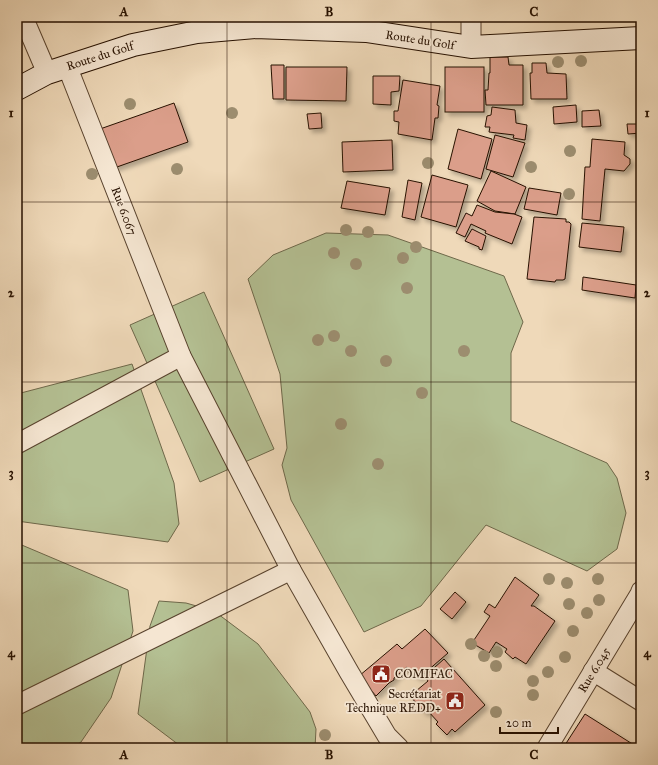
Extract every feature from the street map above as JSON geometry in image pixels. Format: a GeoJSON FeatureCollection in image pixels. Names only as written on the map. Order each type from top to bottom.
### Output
{"type":"FeatureCollection","features":[{"type":"Feature","properties":{"kind":"main road","name":"Route du Golf"},"geometry":{"type":"LineString","coordinates":[[17,89],[57,70],[133,45],[197,32],[255,27],[364,24],[471,47],[641,38]]}},
{"type":"Feature","properties":{"kind":"street","name":"Rue 6.067"},"geometry":{"type":"LineString","coordinates":[[23,17],[57,70],[181,356],[291,570],[387,736],[399,748]]}},
{"type":"Feature","properties":{"kind":"street"},"geometry":{"type":"LineString","coordinates":[[471,17],[471,47]]}},
{"type":"Feature","properties":{"kind":"street"},"geometry":{"type":"LineString","coordinates":[[17,444],[181,356]]}},
{"type":"Feature","properties":{"kind":"street"},"geometry":{"type":"LineString","coordinates":[[17,705],[291,570]]}},
{"type":"Feature","properties":{"kind":"street","name":"Rue 6.045"},"geometry":{"type":"LineString","coordinates":[[547,748],[641,591]]}},
{"type":"Feature","properties":{"kind":"street"},"geometry":{"type":"LineString","coordinates":[[593,671],[641,701]]}},
{"type":"Feature","properties":{"kind":"green space"},"geometry":{"type":"Polygon","coordinates":[[[326,233],[388,235],[504,276],[523,322],[511,353],[511,421],[607,463],[617,478],[626,513],[617,549],[587,571],[486,525],[421,606],[364,632],[291,500],[282,465],[287,448],[280,374],[248,279],[273,255],[326,233]]]}},
{"type":"Feature","properties":{"kind":"green space"},"geometry":{"type":"Polygon","coordinates":[[[204,292],[274,449],[200,482],[130,325],[204,292]]]}},
{"type":"Feature","properties":{"kind":"green space"},"geometry":{"type":"Polygon","coordinates":[[[132,364],[174,483],[179,524],[168,542],[17,521],[17,394],[132,364]]]}},
{"type":"Feature","properties":{"kind":"green space"},"geometry":{"type":"Polygon","coordinates":[[[17,543],[128,590],[133,631],[111,698],[81,742],[73,748],[17,748],[17,543]]]}},
{"type":"Feature","properties":{"kind":"green space"},"geometry":{"type":"Polygon","coordinates":[[[159,601],[186,603],[214,611],[258,644],[310,712],[316,729],[315,748],[185,748],[138,714],[150,626],[159,601]]]}},
{"type":"Feature","properties":{"kind":"building"},"geometry":{"type":"Polygon","coordinates":[[[490,57],[508,57],[509,65],[523,65],[523,105],[486,105],[485,90],[488,90],[490,57]]]}},
{"type":"Feature","properties":{"kind":"building"},"geometry":{"type":"Polygon","coordinates":[[[532,63],[546,63],[547,73],[566,74],[567,99],[531,99],[530,73],[532,73],[532,63]]]}},
{"type":"Feature","properties":{"kind":"building"},"geometry":{"type":"Polygon","coordinates":[[[271,65],[284,65],[284,99],[273,99],[271,65]]]}},
{"type":"Feature","properties":{"kind":"building"},"geometry":{"type":"Polygon","coordinates":[[[286,67],[347,67],[346,101],[286,100],[286,67]]]}},
{"type":"Feature","properties":{"kind":"building"},"geometry":{"type":"Polygon","coordinates":[[[445,67],[484,67],[484,112],[445,112],[445,67]]]}},
{"type":"Feature","properties":{"kind":"building"},"geometry":{"type":"Polygon","coordinates":[[[373,76],[400,76],[399,91],[391,92],[391,105],[373,104],[373,76]]]}},
{"type":"Feature","properties":{"kind":"building"},"geometry":{"type":"Polygon","coordinates":[[[403,80],[440,86],[437,105],[439,106],[438,118],[435,118],[432,140],[398,134],[399,122],[394,121],[394,111],[398,111],[403,80]]]}},
{"type":"Feature","properties":{"kind":"building"},"geometry":{"type":"Polygon","coordinates":[[[174,103],[188,142],[114,168],[100,129],[174,103]]]}},
{"type":"Feature","properties":{"kind":"building"},"geometry":{"type":"Polygon","coordinates":[[[576,105],[577,122],[554,124],[553,107],[576,105]]]}},
{"type":"Feature","properties":{"kind":"building"},"geometry":{"type":"Polygon","coordinates":[[[492,107],[515,110],[516,123],[527,125],[525,140],[513,138],[514,135],[489,132],[490,127],[485,127],[487,116],[491,115],[492,107]]]}},
{"type":"Feature","properties":{"kind":"building"},"geometry":{"type":"Polygon","coordinates":[[[599,110],[601,126],[582,127],[582,111],[599,110]]]}},
{"type":"Feature","properties":{"kind":"building"},"geometry":{"type":"Polygon","coordinates":[[[321,113],[322,128],[309,129],[307,114],[321,113]]]}},
{"type":"Feature","properties":{"kind":"building"},"geometry":{"type":"Polygon","coordinates":[[[627,124],[641,124],[641,133],[628,134],[627,124]]]}},
{"type":"Feature","properties":{"kind":"building"},"geometry":{"type":"Polygon","coordinates":[[[458,129],[492,139],[481,179],[448,169],[458,129]]]}},
{"type":"Feature","properties":{"kind":"building"},"geometry":{"type":"Polygon","coordinates":[[[495,135],[525,143],[513,177],[486,169],[495,135]]]}},
{"type":"Feature","properties":{"kind":"building"},"geometry":{"type":"Polygon","coordinates":[[[592,139],[625,142],[624,155],[630,159],[630,164],[624,171],[605,169],[600,221],[582,219],[585,167],[590,167],[592,139]]]}},
{"type":"Feature","properties":{"kind":"building"},"geometry":{"type":"Polygon","coordinates":[[[392,140],[393,170],[343,172],[342,142],[392,140]]]}},
{"type":"Feature","properties":{"kind":"building"},"geometry":{"type":"Polygon","coordinates":[[[491,171],[526,187],[515,214],[495,211],[477,201],[491,171]]]}},
{"type":"Feature","properties":{"kind":"building"},"geometry":{"type":"Polygon","coordinates":[[[432,175],[468,185],[456,227],[421,217],[432,175]]]}},
{"type":"Feature","properties":{"kind":"building"},"geometry":{"type":"Polygon","coordinates":[[[408,180],[422,183],[415,220],[402,217],[408,180]]]}},
{"type":"Feature","properties":{"kind":"building"},"geometry":{"type":"Polygon","coordinates":[[[347,181],[390,188],[385,215],[341,208],[347,181]]]}},
{"type":"Feature","properties":{"kind":"building"},"geometry":{"type":"Polygon","coordinates":[[[529,188],[561,193],[557,215],[524,209],[529,188]]]}},
{"type":"Feature","properties":{"kind":"building"},"geometry":{"type":"Polygon","coordinates":[[[477,205],[495,212],[514,214],[522,217],[512,244],[485,233],[486,231],[471,224],[465,237],[456,233],[466,213],[472,216],[477,205]]]}},
{"type":"Feature","properties":{"kind":"building"},"geometry":{"type":"Polygon","coordinates":[[[534,217],[566,219],[566,222],[571,224],[565,279],[563,280],[556,280],[555,282],[527,279],[534,217]]]}},
{"type":"Feature","properties":{"kind":"building"},"geometry":{"type":"Polygon","coordinates":[[[582,223],[624,227],[621,252],[579,247],[582,223]]]}},
{"type":"Feature","properties":{"kind":"building"},"geometry":{"type":"Polygon","coordinates":[[[472,229],[486,236],[482,250],[479,249],[479,247],[465,241],[472,229]]]}},
{"type":"Feature","properties":{"kind":"building"},"geometry":{"type":"Polygon","coordinates":[[[583,277],[636,285],[635,298],[582,290],[583,277]]]}},
{"type":"Feature","properties":{"kind":"building"},"geometry":{"type":"Polygon","coordinates":[[[515,577],[539,595],[531,606],[534,606],[555,621],[526,664],[515,657],[513,659],[505,652],[507,649],[496,642],[489,653],[472,643],[490,616],[484,612],[489,604],[495,608],[515,577]]]}},
{"type":"Feature","properties":{"kind":"building"},"geometry":{"type":"Polygon","coordinates":[[[455,592],[466,602],[452,619],[440,609],[455,592]]]}},
{"type":"Feature","properties":{"kind":"building"},"geometry":{"type":"Polygon","coordinates":[[[425,629],[448,653],[419,678],[413,673],[408,672],[407,667],[376,696],[359,676],[397,644],[402,649],[425,629]]]}},
{"type":"Feature","properties":{"kind":"building"},"geometry":{"type":"Polygon","coordinates":[[[444,659],[485,705],[455,732],[452,729],[447,735],[436,724],[438,722],[428,711],[425,713],[410,696],[428,681],[425,676],[444,659]]]}},
{"type":"Feature","properties":{"kind":"building"},"geometry":{"type":"Polygon","coordinates":[[[585,714],[634,745],[632,748],[563,748],[585,714]]]}},
{"type":"Feature","properties":{"kind":"place","name":"COMIFAC"},"geometry":{"type":"Point","coordinates":[381,674]}},
{"type":"Feature","properties":{"kind":"place","name":"Secrétariat Technique REDD+"},"geometry":{"type":"Point","coordinates":[455,701]}}]}
